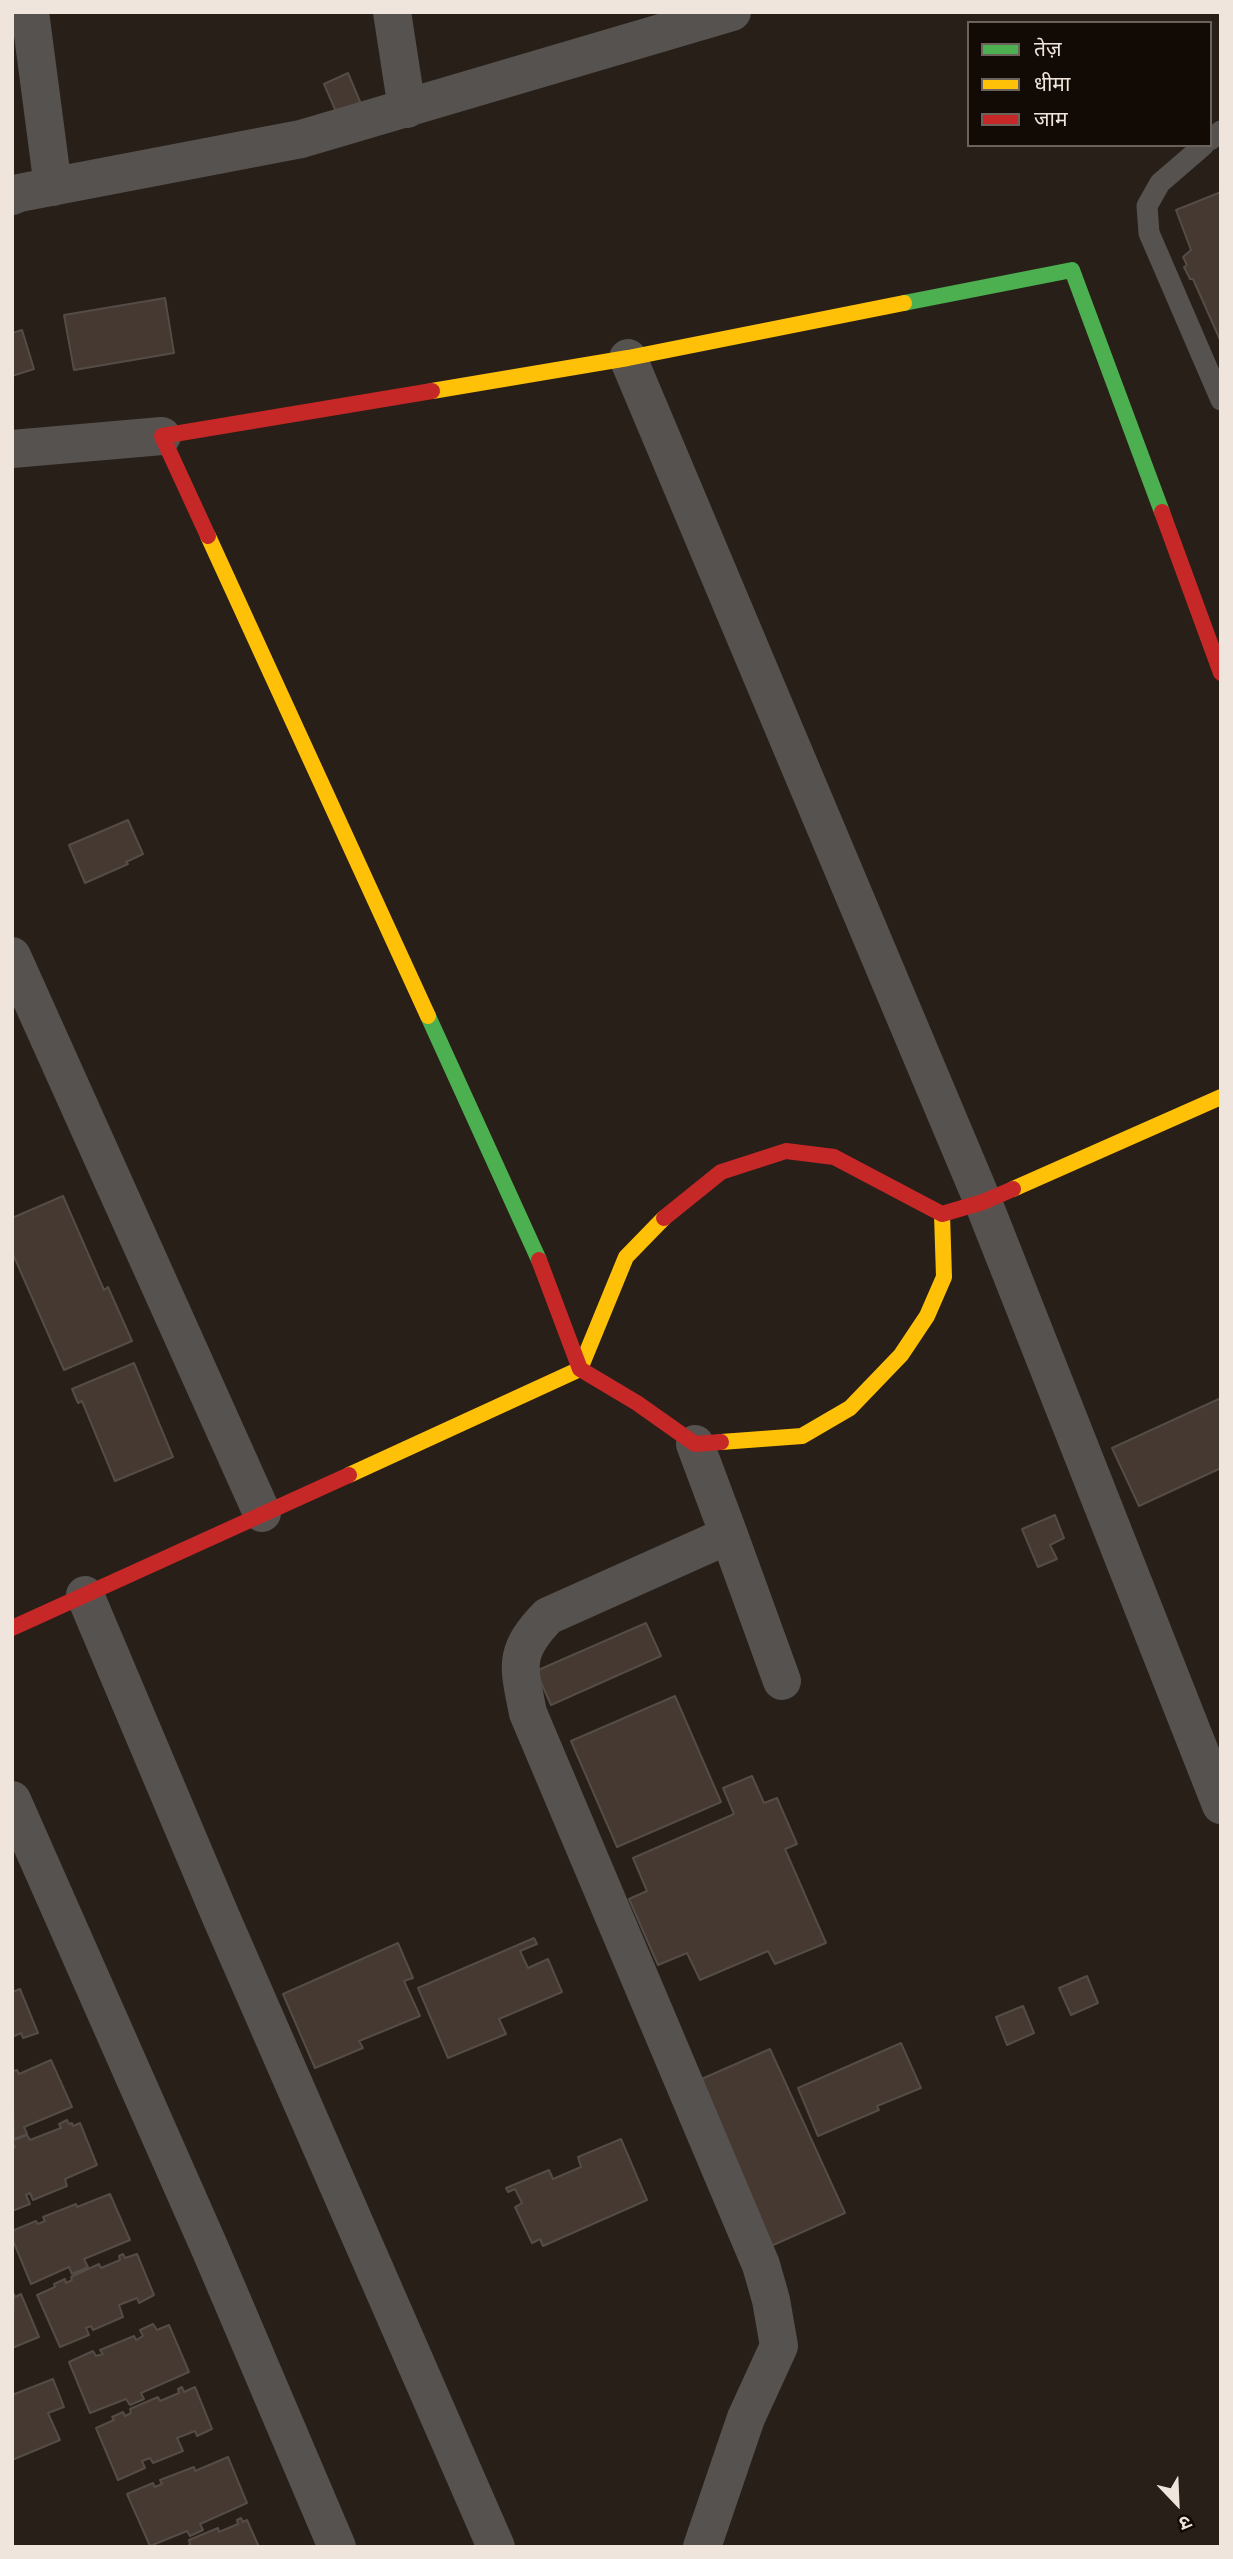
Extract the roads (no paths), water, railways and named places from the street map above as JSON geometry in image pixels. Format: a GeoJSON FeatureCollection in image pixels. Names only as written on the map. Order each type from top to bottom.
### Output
{"type":"FeatureCollection","features":[{"type":"Feature","properties":{"kind":"street"},"geometry":{"type":"LineString","coordinates":[[30,12],[53,187]]}},
{"type":"Feature","properties":{"kind":"street"},"geometry":{"type":"LineString","coordinates":[[392,12],[407,108]]}},
{"type":"Feature","properties":{"kind":"street"},"geometry":{"type":"LineString","coordinates":[[12,196],[302,139],[732,12]]}},
{"type":"Feature","properties":{"kind":"street"},"geometry":{"type":"LineString","coordinates":[[12,449],[162,436],[628,358],[1072,270],[1221,673]]}},
{"type":"Feature","properties":{"kind":"street"},"geometry":{"type":"LineString","coordinates":[[628,358],[983,1202],[1221,1805]]}},
{"type":"Feature","properties":{"kind":"street"},"geometry":{"type":"LineString","coordinates":[[162,436],[531,1240],[580,1368],[637,1403],[695,1444],[782,1681]]}},
{"type":"Feature","properties":{"kind":"street"},"geometry":{"type":"LineString","coordinates":[[12,956],[262,1513]]}},
{"type":"Feature","properties":{"kind":"street"},"geometry":{"type":"LineString","coordinates":[[12,1628],[580,1368],[626,1257],[659,1222],[720,1172],[786,1151],[834,1157],[942,1214],[983,1202],[1221,1097]]}},
{"type":"Feature","properties":{"kind":"street"},"geometry":{"type":"LineString","coordinates":[[695,1444],[802,1436],[849,1408],[901,1355],[927,1316],[944,1277],[942,1214]]}},
{"type":"Feature","properties":{"kind":"street"},"geometry":{"type":"LineString","coordinates":[[702,2547],[746,2418],[779,2346],[771,2300],[761,2265],[528,1713],[519,1666],[529,1635],[548,1616],[729,1535]]}},
{"type":"Feature","properties":{"kind":"street"},"geometry":{"type":"LineString","coordinates":[[85,1595],[226,1929],[496,2547]]}},
{"type":"Feature","properties":{"kind":"street"},"geometry":{"type":"LineString","coordinates":[[12,1800],[211,2251],[337,2547]]}},
{"type":"Feature","properties":{"kind":"lane"},"geometry":{"type":"LineString","coordinates":[[1202,147],[1160,183],[1147,206],[1149,233],[1221,400]]}}]}
